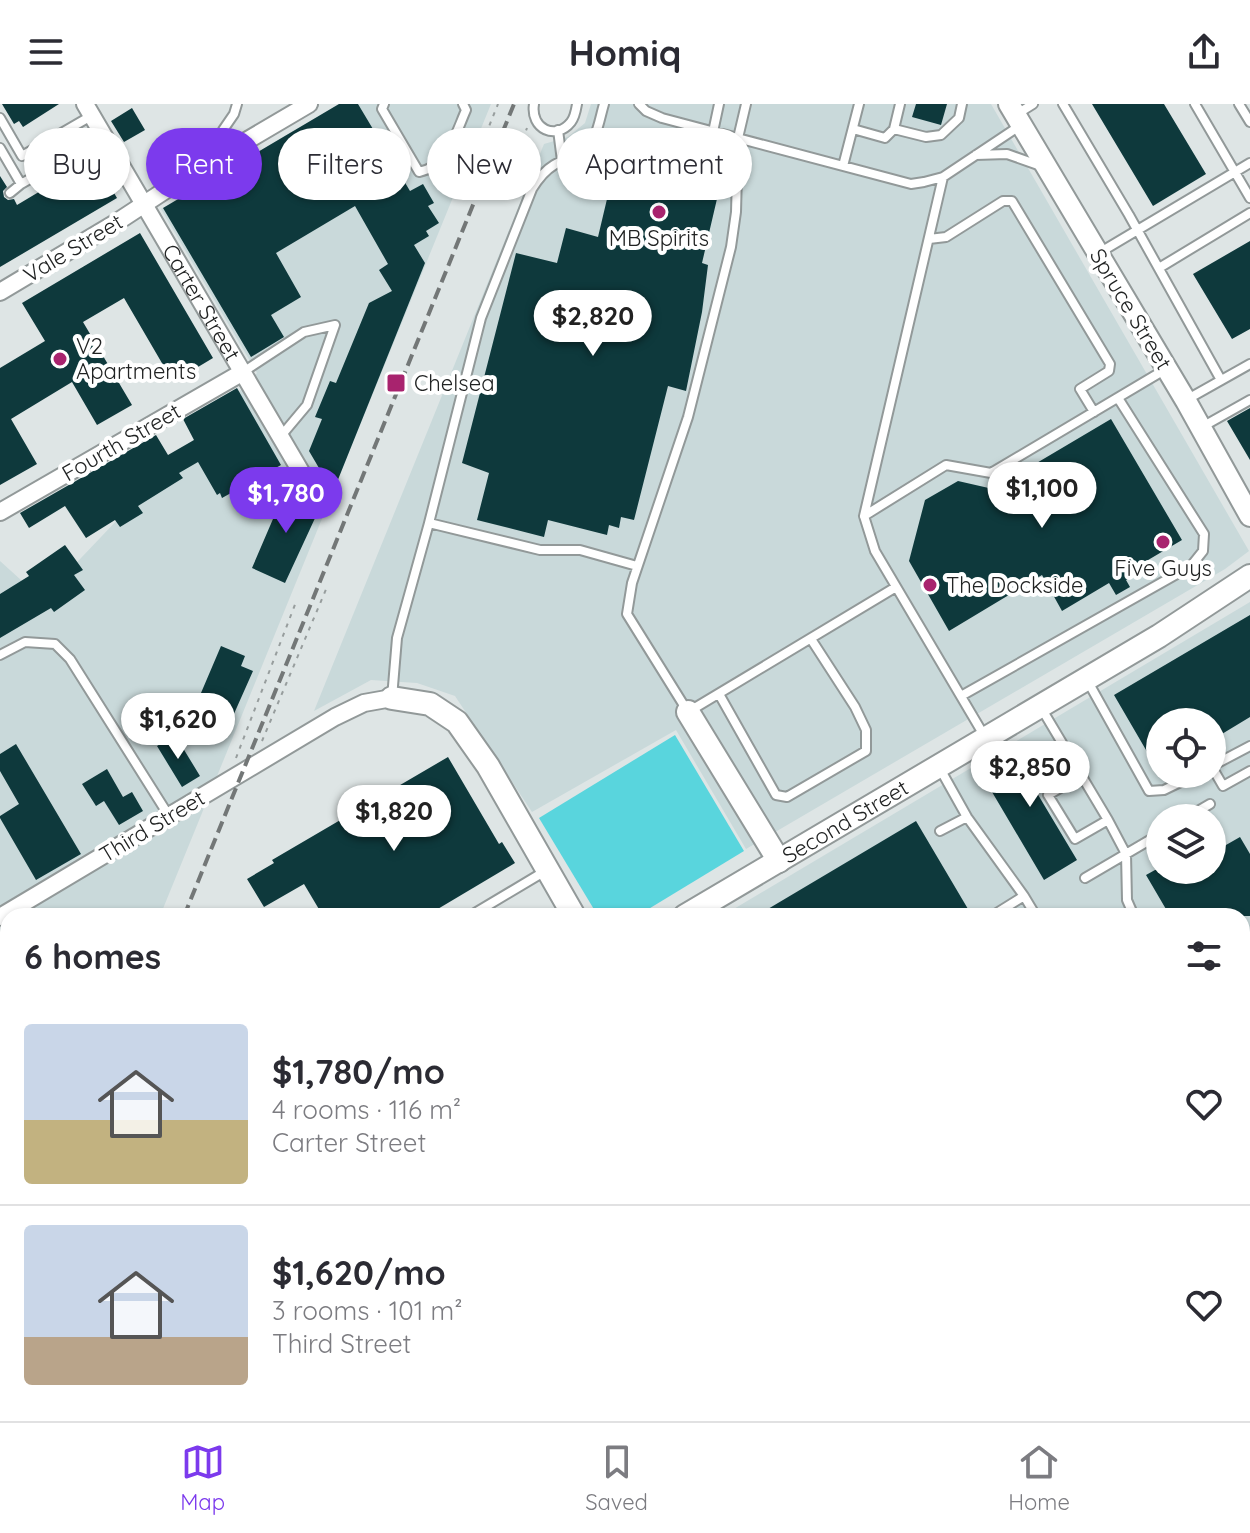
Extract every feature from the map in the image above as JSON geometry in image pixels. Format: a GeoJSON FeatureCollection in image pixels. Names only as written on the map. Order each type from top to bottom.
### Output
{"type":"FeatureCollection","features":[{"type":"Feature","properties":{"kind":"main road","name":"Second Street"},"geometry":{"type":"LineString","coordinates":[[699,908],[1159,636],[1250,576]]}},
{"type":"Feature","properties":{"kind":"main road"},"geometry":{"type":"LineString","coordinates":[[392,698],[430,704],[457,722],[488,766],[570,908]]}},
{"type":"Feature","properties":{"kind":"main road"},"geometry":{"type":"LineString","coordinates":[[688,712],[779,861]]}},
{"type":"Feature","properties":{"kind":"street","name":"Vale Street"},"geometry":{"type":"LineString","coordinates":[[262,132],[309,104]]}},
{"type":"Feature","properties":{"kind":"street","name":"Carter Street"},"geometry":{"type":"LineString","coordinates":[[88,110],[98,128]]}},
{"type":"Feature","properties":{"kind":"street","name":"Spruce Street"},"geometry":{"type":"LineString","coordinates":[[1020,112],[1049,169],[1250,516]]}},
{"type":"Feature","properties":{"kind":"street","name":"Carter Street"},"geometry":{"type":"LineString","coordinates":[[130,182],[317,499]]}},
{"type":"Feature","properties":{"kind":"street","name":"Vale Street"},"geometry":{"type":"LineString","coordinates":[[0,290],[151,200]]}},
{"type":"Feature","properties":{"kind":"street","name":"Fourth Street"},"geometry":{"type":"LineString","coordinates":[[0,512],[243,372]]}},
{"type":"Feature","properties":{"kind":"street","name":"Third Street"},"geometry":{"type":"LineString","coordinates":[[22,908],[335,717],[364,703],[392,698]]}},
{"type":"Feature","properties":{"kind":"lane"},"geometry":{"type":"LineString","coordinates":[[224,128],[237,104]]}},
{"type":"Feature","properties":{"kind":"lane"},"geometry":{"type":"LineString","coordinates":[[384,104],[382,109],[419,172],[446,156],[466,110],[463,104]]}},
{"type":"Feature","properties":{"kind":"lane"},"geometry":{"type":"LineString","coordinates":[[534,104],[537,124],[546,130],[557,130]]}},
{"type":"Feature","properties":{"kind":"lane"},"geometry":{"type":"LineString","coordinates":[[562,128],[572,121],[577,104]]}},
{"type":"Feature","properties":{"kind":"lane"},"geometry":{"type":"LineString","coordinates":[[597,128],[604,104]]}},
{"type":"Feature","properties":{"kind":"lane"},"geometry":{"type":"LineString","coordinates":[[639,104],[703,128]]}},
{"type":"Feature","properties":{"kind":"lane"},"geometry":{"type":"LineString","coordinates":[[714,128],[717,104]]}},
{"type":"Feature","properties":{"kind":"lane"},"geometry":{"type":"LineString","coordinates":[[740,128],[746,104]]}},
{"type":"Feature","properties":{"kind":"lane"},"geometry":{"type":"LineString","coordinates":[[843,166],[859,104]]}},
{"type":"Feature","properties":{"kind":"lane"},"geometry":{"type":"LineString","coordinates":[[853,129],[885,138],[894,129],[900,104]]}},
{"type":"Feature","properties":{"kind":"lane"},"geometry":{"type":"LineString","coordinates":[[894,129],[926,137],[941,135],[959,118],[962,104]]}},
{"type":"Feature","properties":{"kind":"lane"},"geometry":{"type":"LineString","coordinates":[[1063,104],[1138,230],[1221,380]]}},
{"type":"Feature","properties":{"kind":"lane"},"geometry":{"type":"LineString","coordinates":[[1195,104],[1250,198]]}},
{"type":"Feature","properties":{"kind":"lane"},"geometry":{"type":"LineString","coordinates":[[1239,104],[1250,122]]}},
{"type":"Feature","properties":{"kind":"lane"},"geometry":{"type":"LineString","coordinates":[[0,118],[22,156],[88,110]]}},
{"type":"Feature","properties":{"kind":"lane"},"geometry":{"type":"LineString","coordinates":[[752,142],[911,184],[943,177],[976,155],[1020,112]]}},
{"type":"Feature","properties":{"kind":"lane"},"geometry":{"type":"LineString","coordinates":[[0,148],[21,184]]}},
{"type":"Feature","properties":{"kind":"lane"},"geometry":{"type":"LineString","coordinates":[[976,155],[1007,154],[1049,169]]}},
{"type":"Feature","properties":{"kind":"lane"},"geometry":{"type":"LineString","coordinates":[[1098,253],[1250,163]]}},
{"type":"Feature","properties":{"kind":"lane"},"geometry":{"type":"LineString","coordinates":[[392,698],[397,638],[483,310],[532,189],[545,172],[557,164]]}},
{"type":"Feature","properties":{"kind":"lane"},"geometry":{"type":"LineString","coordinates":[[943,177],[864,516],[875,551],[986,738]]}},
{"type":"Feature","properties":{"kind":"lane"},"geometry":{"type":"LineString","coordinates":[[10,193],[24,182]]}},
{"type":"Feature","properties":{"kind":"lane"},"geometry":{"type":"LineString","coordinates":[[736,200],[731,247],[692,405],[637,566],[627,614],[688,712],[896,587]]}},
{"type":"Feature","properties":{"kind":"lane"},"geometry":{"type":"LineString","coordinates":[[929,239],[946,237],[1003,201],[1012,201],[1110,364],[1109,371],[1080,389],[1094,412]]}},
{"type":"Feature","properties":{"kind":"lane"},"geometry":{"type":"LineString","coordinates":[[1159,268],[1250,213]]}},
{"type":"Feature","properties":{"kind":"lane"},"geometry":{"type":"LineString","coordinates":[[243,372],[304,332],[335,325],[307,405],[281,437]]}},
{"type":"Feature","properties":{"kind":"lane"},"geometry":{"type":"LineString","coordinates":[[1186,401],[1250,364]]}},
{"type":"Feature","properties":{"kind":"lane"},"geometry":{"type":"LineString","coordinates":[[864,516],[946,465],[991,473],[1167,369]]}},
{"type":"Feature","properties":{"kind":"lane"},"geometry":{"type":"LineString","coordinates":[[961,696],[1191,566],[1203,551],[1204,534],[1118,398]]}},
{"type":"Feature","properties":{"kind":"lane"},"geometry":{"type":"LineString","coordinates":[[1201,428],[1250,400]]}},
{"type":"Feature","properties":{"kind":"lane"},"geometry":{"type":"LineString","coordinates":[[429,523],[540,550],[580,550],[637,566]]}},
{"type":"Feature","properties":{"kind":"lane"},"geometry":{"type":"LineString","coordinates":[[719,694],[776,795],[787,797],[866,751],[866,730],[855,707],[811,639]]}},
{"type":"Feature","properties":{"kind":"lane"},"geometry":{"type":"LineString","coordinates":[[0,655],[25,642],[55,644],[70,659],[169,816]]}},
{"type":"Feature","properties":{"kind":"lane"},"geometry":{"type":"LineString","coordinates":[[1086,679],[1146,786]]}},
{"type":"Feature","properties":{"kind":"lane"},"geometry":{"type":"LineString","coordinates":[[1040,706],[1126,854],[1127,900],[1130,908]]}},
{"type":"Feature","properties":{"kind":"lane"},"geometry":{"type":"LineString","coordinates":[[1226,759],[1250,746]]}},
{"type":"Feature","properties":{"kind":"lane"},"geometry":{"type":"LineString","coordinates":[[939,766],[967,817],[1031,908]]}},
{"type":"Feature","properties":{"kind":"lane"},"geometry":{"type":"LineString","coordinates":[[1226,784],[1250,771]]}},
{"type":"Feature","properties":{"kind":"lane"},"geometry":{"type":"LineString","coordinates":[[1081,776],[1048,795],[1075,839],[1108,820]]}},
{"type":"Feature","properties":{"kind":"lane"},"geometry":{"type":"LineString","coordinates":[[1147,788],[1149,791],[1168,788]]}},
{"type":"Feature","properties":{"kind":"lane"},"geometry":{"type":"LineString","coordinates":[[940,831],[967,817]]}},
{"type":"Feature","properties":{"kind":"lane"},"geometry":{"type":"LineString","coordinates":[[1085,878],[1146,842]]}},
{"type":"Feature","properties":{"kind":"lane"},"geometry":{"type":"LineString","coordinates":[[483,908],[548,869]]}},
{"type":"Feature","properties":{"kind":"lane"},"geometry":{"type":"LineString","coordinates":[[1005,908],[1024,896]]}},
{"type":"Feature","properties":{"kind":"path"},"geometry":{"type":"LineString","coordinates":[[488,128],[498,104]]}},
{"type":"Feature","properties":{"kind":"path"},"geometry":{"type":"LineString","coordinates":[[252,766],[327,587]]}},
{"type":"Feature","properties":{"kind":"path"},"geometry":{"type":"LineString","coordinates":[[227,781],[296,602]]}},
{"type":"Feature","properties":{"kind":"shaded area"},"geometry":{"type":"Polygon","coordinates":[[[339,104],[491,104],[481,128],[427,128],[427,200],[452,200],[163,908],[0,908],[0,561],[42,599],[257,373],[161,209],[176,200],[262,200],[262,149],[278,140],[278,200],[411,200],[411,128],[298,128],[339,104]]]}},
{"type":"Feature","properties":{"kind":"shaded area"},"geometry":{"type":"Polygon","coordinates":[[[591,104],[991,104],[1249,551],[1225,569],[746,849],[676,730],[532,812],[455,696],[417,683],[371,680],[314,711],[521,200],[541,200],[541,151],[544,144],[557,140],[557,200],[752,200],[752,128],[579,128],[585,123],[591,104]]]}},
{"type":"Feature","properties":{"kind":"shaded area"},"geometry":{"type":"Polygon","coordinates":[[[1250,602],[1250,908],[735,908],[1250,602]]]}},
{"type":"Feature","properties":{"kind":"shaded area"},"geometry":{"type":"Polygon","coordinates":[[[675,735],[744,851],[650,908],[593,908],[539,818],[675,735]]]}},
{"type":"Feature","properties":{"kind":"building"},"geometry":{"type":"Polygon","coordinates":[[[2,104],[59,104],[23,127],[19,121],[14,124],[2,104]]]}},
{"type":"Feature","properties":{"kind":"building"},"geometry":{"type":"Polygon","coordinates":[[[339,104],[358,104],[372,128],[298,128],[339,104]]]}},
{"type":"Feature","properties":{"kind":"building"},"geometry":{"type":"Polygon","coordinates":[[[916,104],[947,104],[941,125],[912,117],[916,104]]]}},
{"type":"Feature","properties":{"kind":"building"},"geometry":{"type":"Polygon","coordinates":[[[1092,104],[1164,104],[1206,174],[1153,206],[1092,104]]]}},
{"type":"Feature","properties":{"kind":"building"},"geometry":{"type":"Polygon","coordinates":[[[132,108],[145,130],[130,139],[130,128],[115,128],[111,121],[132,108]]]}},
{"type":"Feature","properties":{"kind":"building"},"geometry":{"type":"Polygon","coordinates":[[[278,140],[278,200],[411,200],[411,190],[423,184],[427,200],[434,203],[428,206],[439,223],[426,231],[429,236],[414,245],[425,263],[333,492],[309,451],[322,419],[315,417],[330,381],[336,383],[369,303],[392,291],[379,270],[388,264],[355,206],[276,253],[301,297],[271,315],[284,337],[251,357],[163,208],[177,200],[262,200],[262,150],[278,140]]]}},
{"type":"Feature","properties":{"kind":"building"},"geometry":{"type":"Polygon","coordinates":[[[0,176],[7,187],[3,191],[4,197],[14,199],[17,205],[25,200],[114,200],[0,267],[0,176]]]}},
{"type":"Feature","properties":{"kind":"building"},"geometry":{"type":"Polygon","coordinates":[[[607,200],[717,200],[702,263],[708,265],[686,391],[668,386],[634,520],[621,517],[619,528],[609,525],[607,535],[548,520],[544,537],[477,520],[489,473],[462,463],[516,253],[557,263],[566,228],[598,237],[607,200]]]}},
{"type":"Feature","properties":{"kind":"building","name":"V2 Apartments"},"geometry":{"type":"Polygon","coordinates":[[[140,233],[213,358],[173,382],[124,298],[83,322],[132,405],[97,425],[72,382],[11,419],[37,464],[0,485],[0,368],[45,341],[22,303],[140,233]]]}},
{"type":"Feature","properties":{"kind":"building"},"geometry":{"type":"Polygon","coordinates":[[[1250,241],[1250,329],[1232,339],[1193,274],[1250,241]]]}},
{"type":"Feature","properties":{"kind":"building"},"geometry":{"type":"Polygon","coordinates":[[[237,388],[281,465],[222,498],[220,493],[217,495],[198,462],[179,473],[183,478],[138,506],[143,513],[120,527],[115,520],[86,538],[65,506],[29,528],[20,513],[156,435],[168,455],[194,440],[183,419],[237,388]]]}},
{"type":"Feature","properties":{"kind":"building"},"geometry":{"type":"Polygon","coordinates":[[[1250,408],[1250,460],[1227,421],[1250,408]]]}},
{"type":"Feature","properties":{"kind":"building"},"geometry":{"type":"Polygon","coordinates":[[[1111,419],[1182,540],[1143,563],[1147,568],[1126,580],[1130,587],[1116,595],[1109,583],[1062,611],[1042,575],[949,631],[909,561],[925,500],[958,481],[993,489],[1111,419]]]}},
{"type":"Feature","properties":{"kind":"building"},"geometry":{"type":"Polygon","coordinates":[[[291,477],[316,516],[285,583],[252,568],[291,477]]]}},
{"type":"Feature","properties":{"kind":"building"},"geometry":{"type":"Polygon","coordinates":[[[65,545],[83,570],[74,575],[85,590],[54,612],[51,608],[0,638],[0,594],[29,576],[26,572],[65,545]]]}},
{"type":"Feature","properties":{"kind":"building"},"geometry":{"type":"Polygon","coordinates":[[[1250,615],[1250,717],[1226,732],[1226,708],[1146,708],[1146,750],[1114,695],[1250,615]]]}},
{"type":"Feature","properties":{"kind":"building"},"geometry":{"type":"Polygon","coordinates":[[[221,646],[245,656],[241,666],[253,671],[233,716],[198,700],[221,646]]]}},
{"type":"Feature","properties":{"kind":"building"},"geometry":{"type":"Polygon","coordinates":[[[175,735],[200,776],[182,787],[157,746],[175,735]]]}},
{"type":"Feature","properties":{"kind":"building"},"geometry":{"type":"Polygon","coordinates":[[[1035,743],[1055,775],[1034,788],[1077,860],[1044,880],[982,775],[1035,743]]]}},
{"type":"Feature","properties":{"kind":"building"},"geometry":{"type":"Polygon","coordinates":[[[16,744],[81,854],[36,880],[0,818],[19,804],[0,771],[0,754],[16,744]]]}},
{"type":"Feature","properties":{"kind":"building"},"geometry":{"type":"Polygon","coordinates":[[[448,757],[499,844],[502,842],[515,863],[439,908],[318,908],[304,884],[264,907],[247,879],[274,863],[272,860],[448,757]]]}},
{"type":"Feature","properties":{"kind":"building"},"geometry":{"type":"Polygon","coordinates":[[[107,769],[123,797],[132,792],[143,811],[119,825],[104,801],[96,806],[82,784],[107,769]]]}},
{"type":"Feature","properties":{"kind":"building"},"geometry":{"type":"Polygon","coordinates":[[[916,821],[967,908],[769,908],[916,821]]]}},
{"type":"Feature","properties":{"kind":"building"},"geometry":{"type":"Polygon","coordinates":[[[1240,837],[1250,854],[1250,908],[1165,908],[1151,884],[1226,884],[1226,845],[1240,837]]]}},
{"type":"Feature","properties":{"kind":"railway"},"geometry":{"type":"LineString","coordinates":[[187,908],[514,104]]}},
{"type":"Feature","properties":{"kind":"place","name":"MB Spirits"},"geometry":{"type":"Point","coordinates":[659,212]}},
{"type":"Feature","properties":{"kind":"place","name":"V2 Apartments"},"geometry":{"type":"Point","coordinates":[60,359]}},
{"type":"Feature","properties":{"kind":"place","name":"Chelsea"},"geometry":{"type":"Point","coordinates":[396,383]}},
{"type":"Feature","properties":{"kind":"place","name":"Five Guys"},"geometry":{"type":"Point","coordinates":[1163,542]}},
{"type":"Feature","properties":{"kind":"place","name":"The Dockside"},"geometry":{"type":"Point","coordinates":[930,585]}}]}
